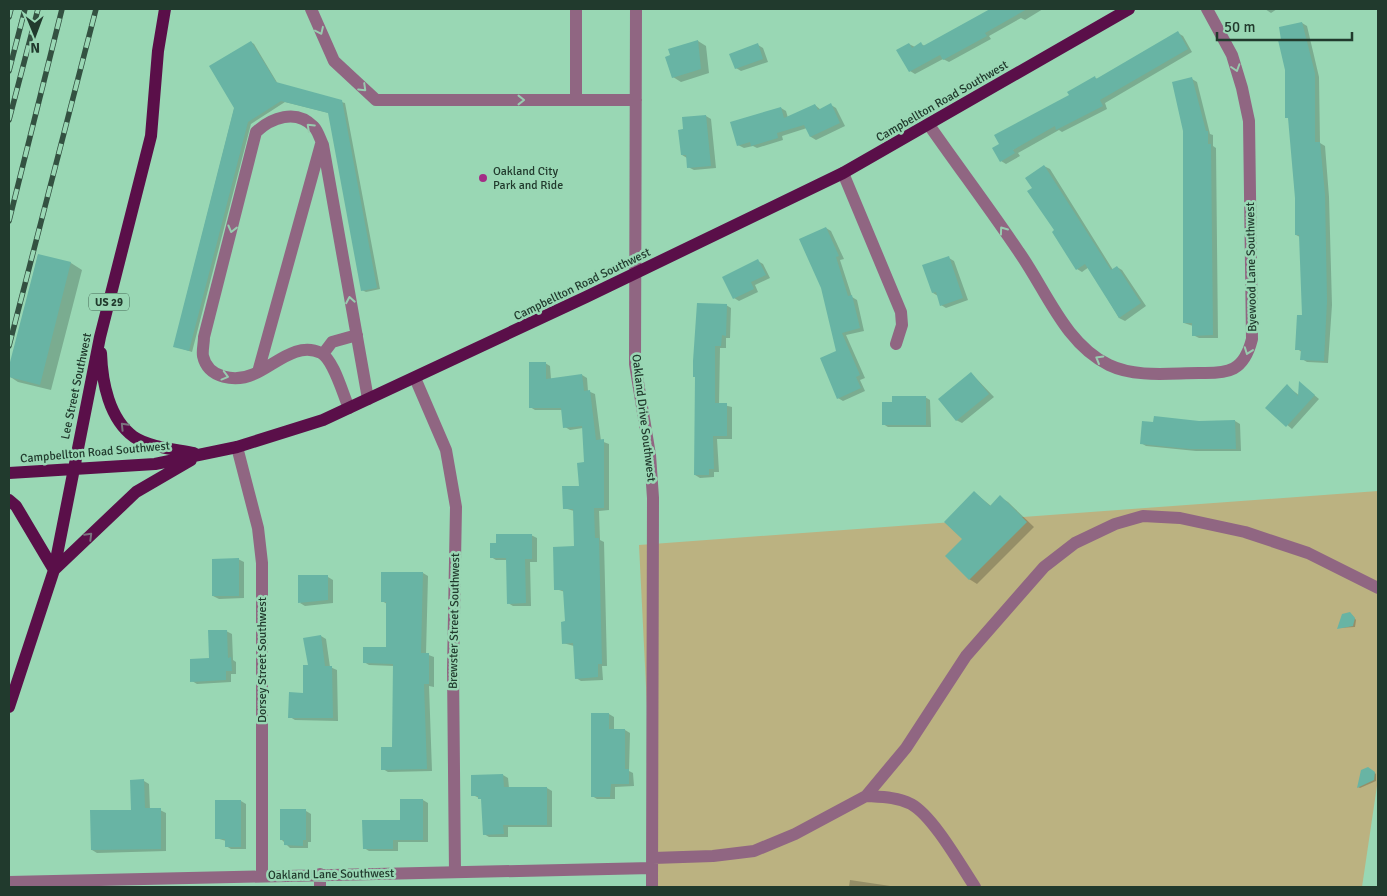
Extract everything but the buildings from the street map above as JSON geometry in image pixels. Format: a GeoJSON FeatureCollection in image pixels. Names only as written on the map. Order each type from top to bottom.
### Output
{"type":"FeatureCollection","features":[{"type":"Feature","properties":{"kind":"main road","name":"Lee Street Southwest"},"geometry":{"type":"LineString","coordinates":[[9,707],[54,570],[72,470],[100,337],[151,136],[158,52],[165,9]]}},
{"type":"Feature","properties":{"kind":"main road","name":"Campbellton Road Southwest"},"geometry":{"type":"LineString","coordinates":[[9,473],[155,464],[237,447],[323,420],[634,274],[843,173],[929,126],[1129,9]]}},
{"type":"Feature","properties":{"kind":"main road"},"geometry":{"type":"LineString","coordinates":[[100,337],[103,378],[110,404],[119,421],[134,437],[155,446],[201,454]]}},
{"type":"Feature","properties":{"kind":"main road"},"geometry":{"type":"LineString","coordinates":[[9,500],[16,506],[24,518],[54,570],[136,492],[201,454]]}},
{"type":"Feature","properties":{"kind":"street"},"geometry":{"type":"LineString","coordinates":[[311,9],[334,61],[376,100],[636,100]]}},
{"type":"Feature","properties":{"kind":"street"},"geometry":{"type":"LineString","coordinates":[[576,9],[576,100]]}},
{"type":"Feature","properties":{"kind":"street","name":"Oakland Drive Southwest"},"geometry":{"type":"LineString","coordinates":[[636,9],[635,364],[650,455],[653,498],[652,887]]}},
{"type":"Feature","properties":{"kind":"street","name":"Byewood Lane Southwest"},"geometry":{"type":"LineString","coordinates":[[929,126],[1020,253],[1071,334],[1090,354],[1111,366],[1136,373],[1218,374],[1236,368],[1248,356],[1252,339],[1248,121],[1242,88],[1232,55],[1207,9]]}},
{"type":"Feature","properties":{"kind":"street"},"geometry":{"type":"LineString","coordinates":[[349,408],[331,364],[323,354],[309,350],[293,352],[258,372],[238,379],[222,376],[210,370],[203,356],[204,337],[256,132],[267,121],[281,116],[299,118],[314,127],[321,142],[368,399]]}},
{"type":"Feature","properties":{"kind":"street"},"geometry":{"type":"LineString","coordinates":[[258,372],[321,142]]}},
{"type":"Feature","properties":{"kind":"street"},"geometry":{"type":"LineString","coordinates":[[843,173],[901,312],[902,325],[896,344]]}},
{"type":"Feature","properties":{"kind":"street"},"geometry":{"type":"LineString","coordinates":[[323,354],[332,342],[357,335]]}},
{"type":"Feature","properties":{"kind":"street","name":"Brewster Street Southwest"},"geometry":{"type":"LineString","coordinates":[[415,378],[446,450],[456,507],[452,669],[454,872]]}},
{"type":"Feature","properties":{"kind":"street","name":"Dorsey Street Southwest"},"geometry":{"type":"LineString","coordinates":[[237,447],[258,528],[262,563],[262,875]]}},
{"type":"Feature","properties":{"kind":"street"},"geometry":{"type":"LineString","coordinates":[[866,796],[906,748],[966,656],[1044,566],[1075,543],[1115,524],[1143,516],[1180,518],[1245,532],[1308,553],[1378,588]]}},
{"type":"Feature","properties":{"kind":"street"},"geometry":{"type":"LineString","coordinates":[[866,796],[895,798],[913,805],[937,830],[975,887]]}},
{"type":"Feature","properties":{"kind":"street","name":"Oakland Lane Southwest"},"geometry":{"type":"LineString","coordinates":[[9,882],[136,883],[262,875],[320,881],[454,872],[652,863],[754,851],[795,834],[866,796]]}},
{"type":"Feature","properties":{"kind":"shaded area"},"geometry":{"type":"Polygon","coordinates":[[[1378,491],[1378,779],[1362,887],[656,887],[639,545],[1378,491]]]}},
{"type":"Feature","properties":{"kind":"railway"},"geometry":{"type":"LineString","coordinates":[[9,17],[11,9]]}},
{"type":"Feature","properties":{"kind":"railway"},"geometry":{"type":"LineString","coordinates":[[9,71],[25,9]]}},
{"type":"Feature","properties":{"kind":"railway"},"geometry":{"type":"LineString","coordinates":[[9,120],[38,9]]}},
{"type":"Feature","properties":{"kind":"railway"},"geometry":{"type":"LineString","coordinates":[[9,221],[62,9]]}},
{"type":"Feature","properties":{"kind":"railway"},"geometry":{"type":"LineString","coordinates":[[9,346],[96,9]]}},
{"type":"Feature","properties":{"kind":"place","name":"Oakland City Park and Ride"},"geometry":{"type":"Point","coordinates":[483,178]}}]}
